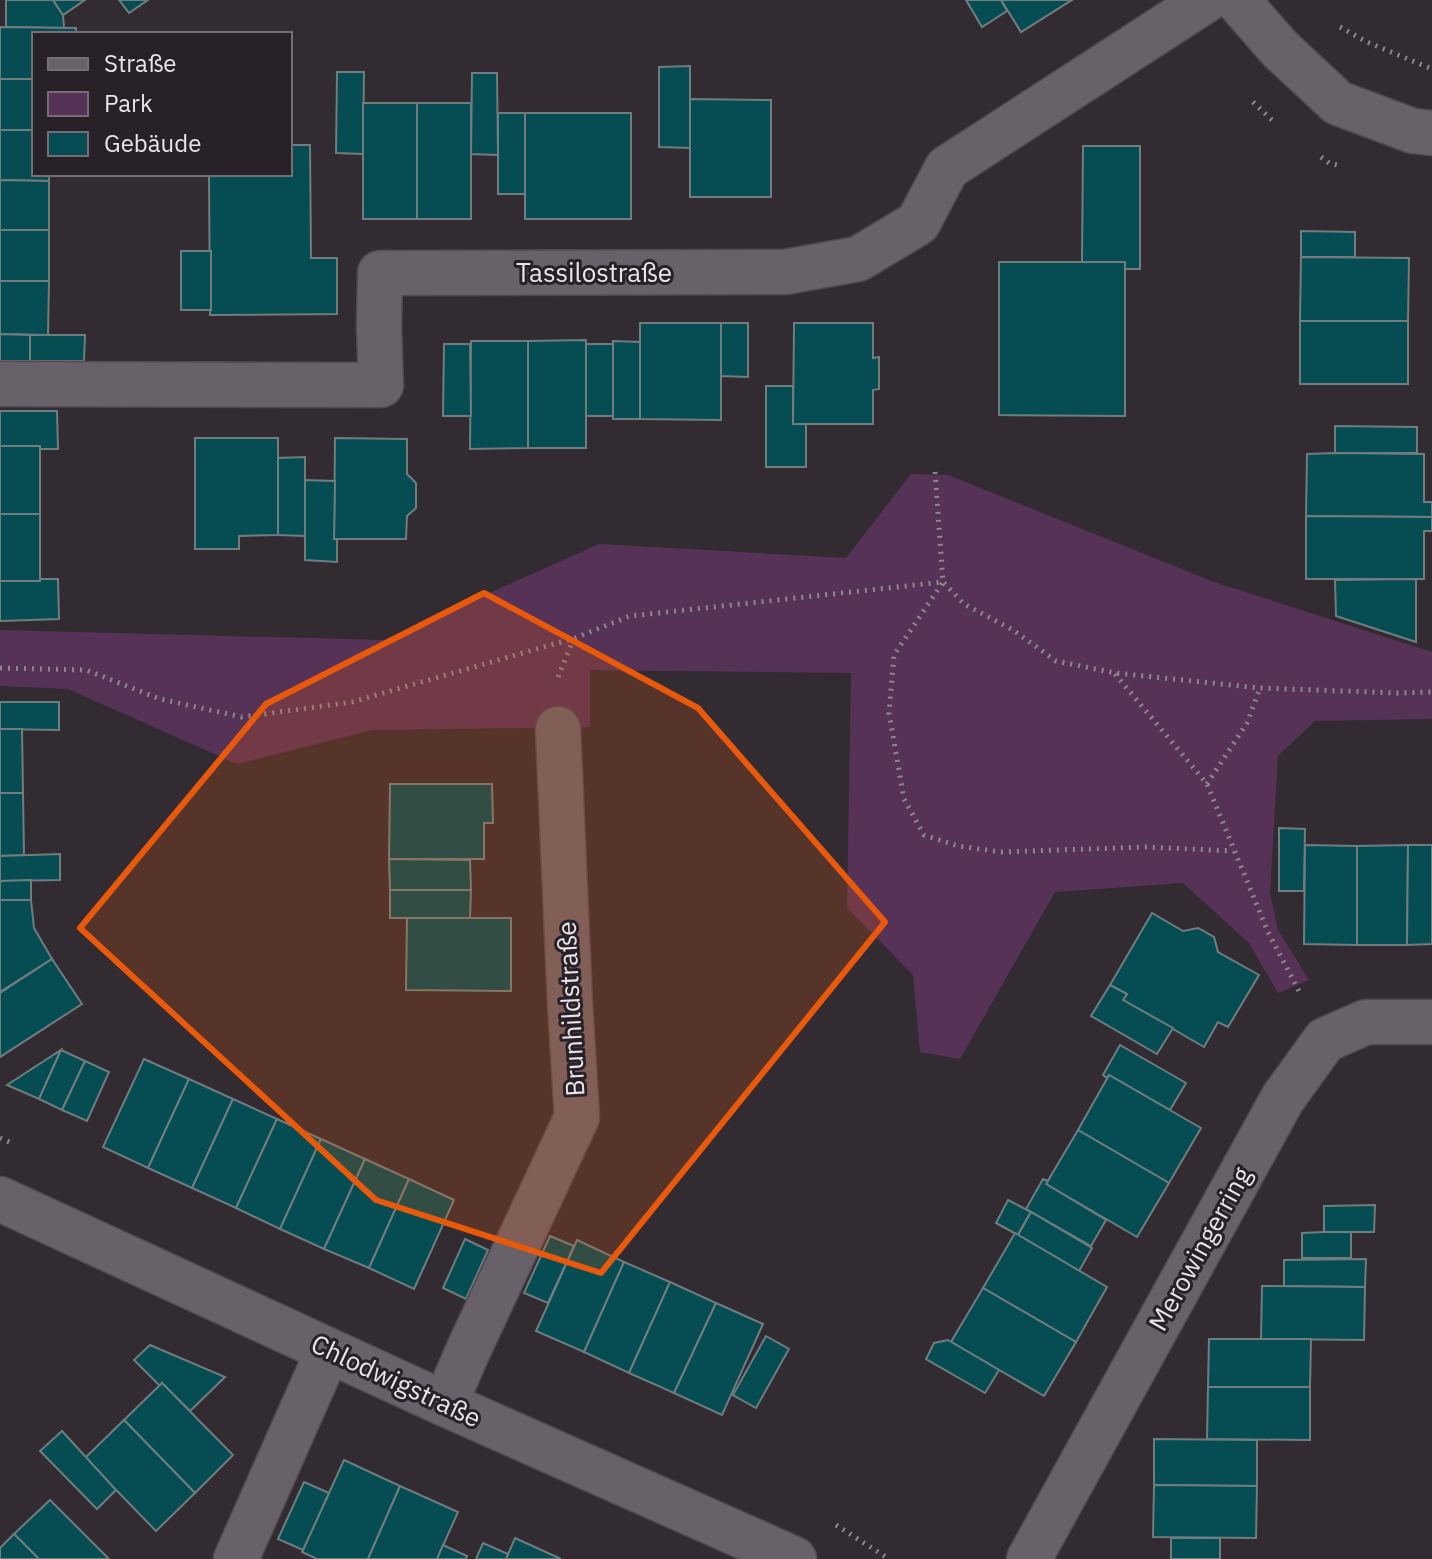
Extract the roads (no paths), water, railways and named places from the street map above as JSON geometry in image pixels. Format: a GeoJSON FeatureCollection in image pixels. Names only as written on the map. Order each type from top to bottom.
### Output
{"type":"FeatureCollection","features":[{"type":"Feature","properties":{"kind":"street","name":"Tassilostraße"},"geometry":{"type":"LineString","coordinates":[[0,384],[381,385],[380,273],[785,272],[858,259],[918,223],[947,168],[1206,0]]}},
{"type":"Feature","properties":{"kind":"street"},"geometry":{"type":"LineString","coordinates":[[1237,0],[1280,49],[1338,103],[1413,131],[1432,133]]}},
{"type":"Feature","properties":{"kind":"street","name":"Brunhildstraße"},"geometry":{"type":"LineString","coordinates":[[445,1404],[577,1117],[558,729]]}},
{"type":"Feature","properties":{"kind":"street","name":"Merowingerring"},"geometry":{"type":"LineString","coordinates":[[1029,1559],[1283,1098],[1325,1040],[1366,1022],[1432,1022]]}},
{"type":"Feature","properties":{"kind":"street","name":"Chlodwigstraße"},"geometry":{"type":"LineString","coordinates":[[0,1199],[328,1351],[794,1559]]}},
{"type":"Feature","properties":{"kind":"street"},"geometry":{"type":"LineString","coordinates":[[236,1559],[328,1351]]}}]}
